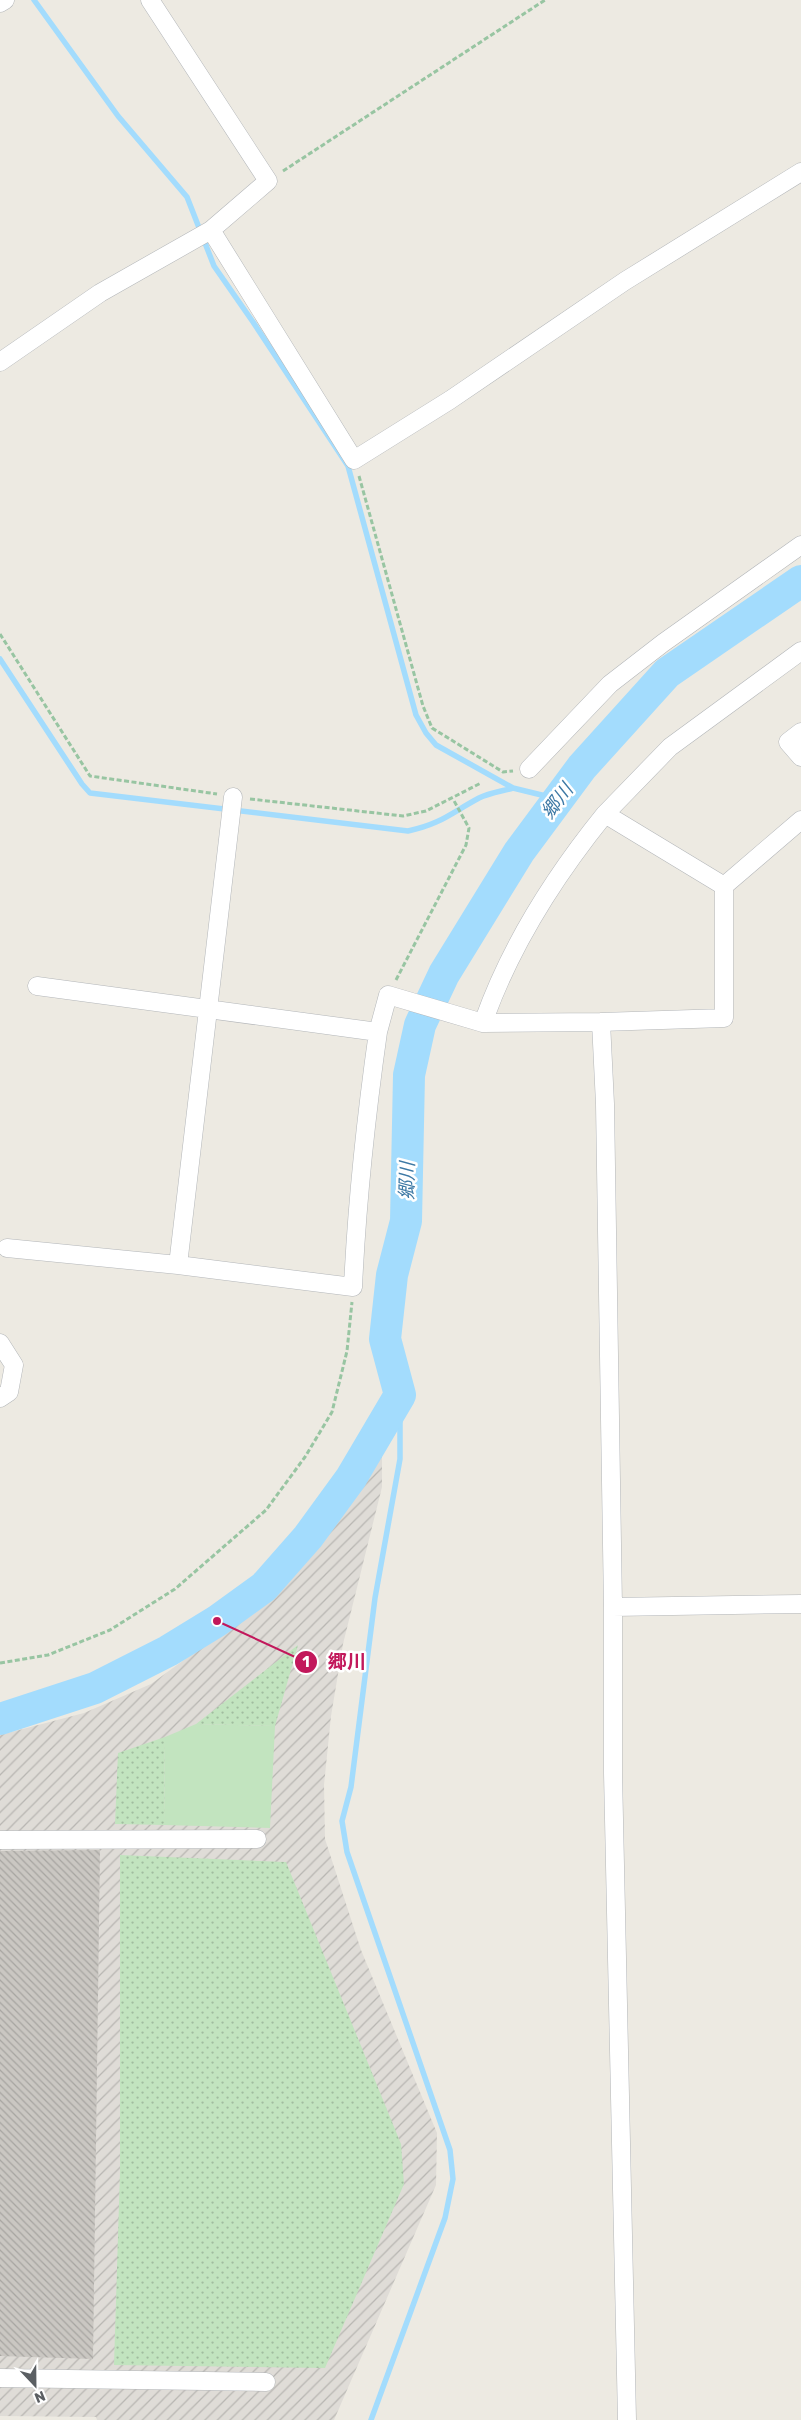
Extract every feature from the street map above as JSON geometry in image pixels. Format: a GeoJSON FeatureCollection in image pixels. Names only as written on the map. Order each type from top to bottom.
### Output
{"type":"FeatureCollection","features":[{"type":"Feature","properties":{"kind":"street"},"geometry":{"type":"LineString","coordinates":[[0,3],[5,0]]}},
{"type":"Feature","properties":{"kind":"street"},"geometry":{"type":"LineString","coordinates":[[0,362],[100,293],[211,230],[268,181],[150,0]]}},
{"type":"Feature","properties":{"kind":"street"},"geometry":{"type":"LineString","coordinates":[[211,230],[354,460],[450,400],[625,281],[801,172]]}},
{"type":"Feature","properties":{"kind":"street"},"geometry":{"type":"LineString","coordinates":[[529,769],[610,684],[663,643],[801,545]]}},
{"type":"Feature","properties":{"kind":"street"},"geometry":{"type":"LineString","coordinates":[[483,1023],[497,982],[532,917],[578,847],[605,814],[670,747],[801,651]]}},
{"type":"Feature","properties":{"kind":"street"},"geometry":{"type":"LineString","coordinates":[[801,732],[788,742],[801,757]]}},
{"type":"Feature","properties":{"kind":"street"},"geometry":{"type":"LineString","coordinates":[[178,1265],[207,1010],[234,797]]}},
{"type":"Feature","properties":{"kind":"street"},"geometry":{"type":"LineString","coordinates":[[605,814],[724,886]]}},
{"type":"Feature","properties":{"kind":"street"},"geometry":{"type":"LineString","coordinates":[[7,1248],[178,1265],[353,1287],[356,1215],[363,1139],[378,1032],[388,995],[483,1023],[724,1018],[724,886],[801,820]]}},
{"type":"Feature","properties":{"kind":"street"},"geometry":{"type":"LineString","coordinates":[[37,986],[378,1032]]}},
{"type":"Feature","properties":{"kind":"street"},"geometry":{"type":"LineString","coordinates":[[601,1022],[605,1104],[613,1607],[613,1783],[627,2420]]}},
{"type":"Feature","properties":{"kind":"street"},"geometry":{"type":"LineString","coordinates":[[0,1343],[14,1364],[9,1392],[0,1398]]}},
{"type":"Feature","properties":{"kind":"street"},"geometry":{"type":"LineString","coordinates":[[613,1607],[801,1604]]}},
{"type":"Feature","properties":{"kind":"street"},"geometry":{"type":"LineString","coordinates":[[0,1840],[257,1840]]}},
{"type":"Feature","properties":{"kind":"street"},"geometry":{"type":"LineString","coordinates":[[0,2378],[266,2382]]}},
{"type":"Feature","properties":{"kind":"path"},"geometry":{"type":"LineString","coordinates":[[268,181],[546,0]]}},
{"type":"Feature","properties":{"kind":"path"},"geometry":{"type":"LineString","coordinates":[[354,460],[423,706],[432,728],[503,772],[529,769]]}},
{"type":"Feature","properties":{"kind":"path"},"geometry":{"type":"LineString","coordinates":[[0,634],[90,776],[234,797],[403,816],[426,811],[453,799],[481,783]]}},
{"type":"Feature","properties":{"kind":"path"},"geometry":{"type":"LineString","coordinates":[[388,995],[466,845],[469,828],[453,799]]}},
{"type":"Feature","properties":{"kind":"path"},"geometry":{"type":"LineString","coordinates":[[0,1663],[48,1654],[110,1630],[175,1589],[266,1510],[306,1457],[332,1412],[347,1351],[353,1287]]}},
{"type":"Feature","properties":{"kind":"shaded area"},"geometry":{"type":"Polygon","coordinates":[[[382,1453],[382,1487],[343,1644],[331,1716],[324,1785],[325,1839],[361,1950],[437,2133],[436,2185],[334,2420],[97,2420],[96,2417],[0,2416],[0,1735],[84,1713],[151,1684],[232,1625],[309,1553],[382,1453]]]}},
{"type":"Feature","properties":{"kind":"green space"},"geometry":{"type":"Polygon","coordinates":[[[298,1645],[275,1726],[196,1724],[298,1645]]]}},
{"type":"Feature","properties":{"kind":"green space"},"geometry":{"type":"Polygon","coordinates":[[[196,1724],[275,1726],[270,1828],[164,1825],[165,1737],[196,1724]]]}},
{"type":"Feature","properties":{"kind":"green space"},"geometry":{"type":"Polygon","coordinates":[[[165,1737],[164,1825],[115,1824],[118,1753],[165,1737]]]}},
{"type":"Feature","properties":{"kind":"green space"},"geometry":{"type":"Polygon","coordinates":[[[120,1855],[286,1862],[401,2144],[404,2184],[325,2368],[114,2365],[120,2172],[120,1855]]]}},
{"type":"Feature","properties":{"kind":"water"},"geometry":{"type":"Polygon","coordinates":[[[801,568],[801,596],[719,642],[673,671],[801,568]]]}},
{"type":"Feature","properties":{"kind":"building"},"geometry":{"type":"Polygon","coordinates":[[[100,1850],[93,2359],[0,2356],[0,1851],[100,1850]]]}},
{"type":"Feature","properties":{"kind":"waterway"},"geometry":{"type":"LineString","coordinates":[[34,0],[118,116],[187,197],[214,266],[348,466],[416,715],[426,733],[436,745],[513,788],[558,799]]}},
{"type":"Feature","properties":{"kind":"waterway","name":"郷川"},"geometry":{"type":"LineString","coordinates":[[0,1719],[95,1688],[168,1651],[217,1621],[264,1587],[308,1537],[351,1478],[400,1395],[385,1339],[392,1275],[406,1221],[409,1075],[420,1025],[444,974],[519,852],[582,767],[667,673],[801,581]]}},
{"type":"Feature","properties":{"kind":"waterway"},"geometry":{"type":"LineString","coordinates":[[0,659],[82,784],[90,793],[408,831],[445,818],[483,796],[513,788]]}},
{"type":"Feature","properties":{"kind":"waterway"},"geometry":{"type":"LineString","coordinates":[[371,2420],[445,2218],[453,2179],[450,2150],[347,1852],[342,1821],[351,1787],[375,1598],[400,1459],[400,1395]]}},
{"type":"Feature","properties":{"kind":"place","name":"郷川"},"geometry":{"type":"Point","coordinates":[217,1621]}}]}
